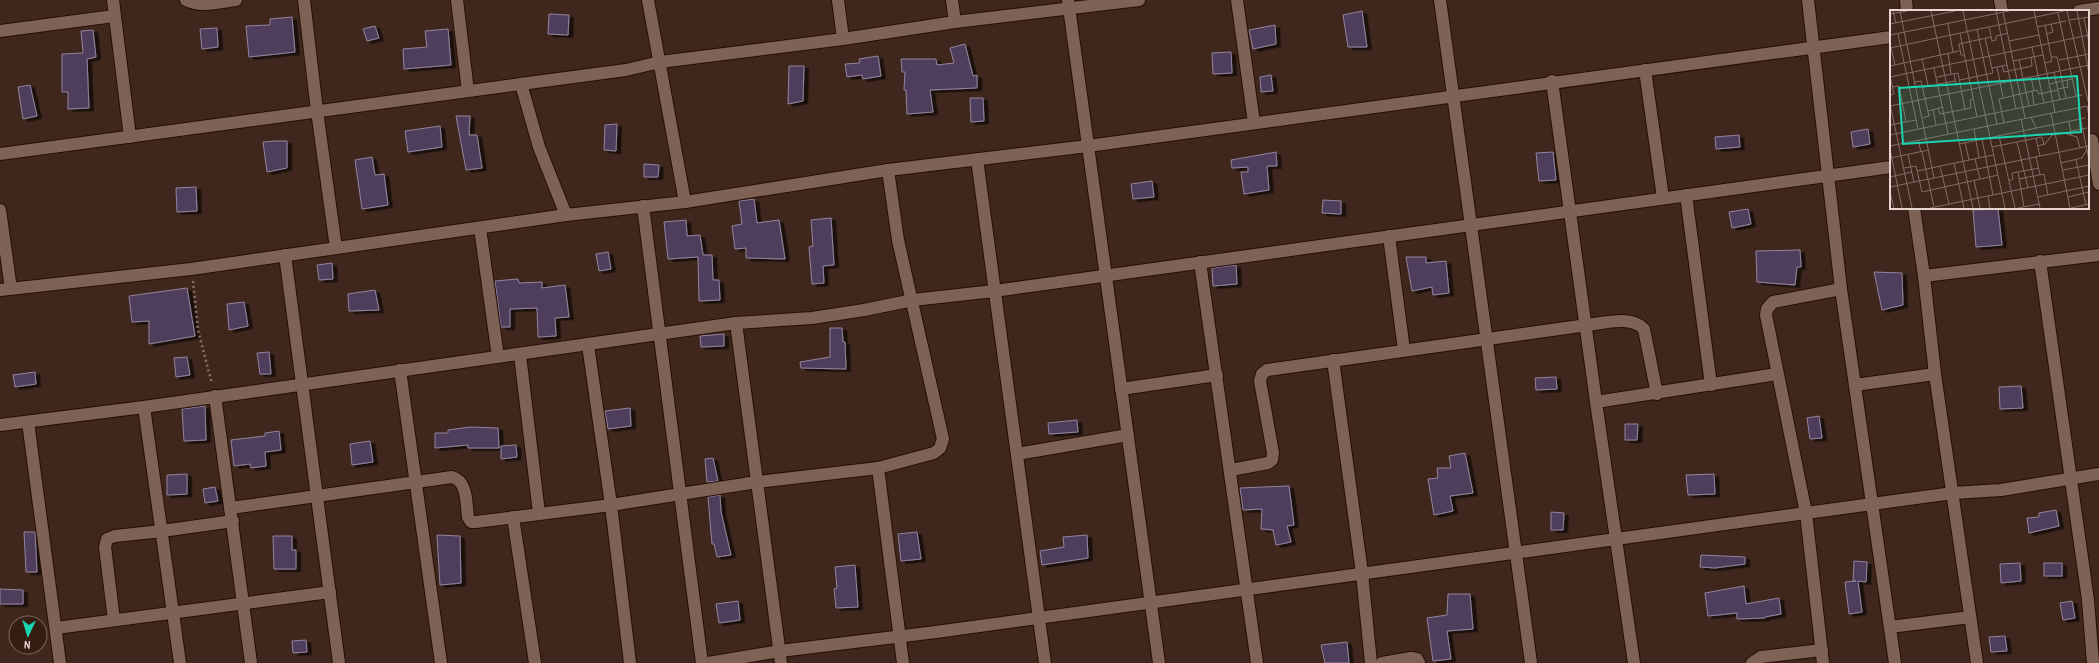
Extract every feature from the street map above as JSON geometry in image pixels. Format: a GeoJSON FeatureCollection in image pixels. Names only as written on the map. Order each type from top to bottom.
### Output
{"type":"FeatureCollection","features":[{"type":"Feature","properties":{"kind":"street"},"geometry":{"type":"LineString","coordinates":[[112,0],[130,136]]}},
{"type":"Feature","properties":{"kind":"street"},"geometry":{"type":"LineString","coordinates":[[186,0],[193,4],[207,4],[236,0]]}},
{"type":"Feature","properties":{"kind":"street"},"geometry":{"type":"LineString","coordinates":[[304,0],[317,111],[336,248]]}},
{"type":"Feature","properties":{"kind":"street"},"geometry":{"type":"LineString","coordinates":[[457,0],[468,90]]}},
{"type":"Feature","properties":{"kind":"street"},"geometry":{"type":"LineString","coordinates":[[648,0],[685,202]]}},
{"type":"Feature","properties":{"kind":"street"},"geometry":{"type":"LineString","coordinates":[[838,0],[843,39]]}},
{"type":"Feature","properties":{"kind":"street"},"geometry":{"type":"LineString","coordinates":[[952,0],[955,22]]}},
{"type":"Feature","properties":{"kind":"street"},"geometry":{"type":"LineString","coordinates":[[0,154],[626,70],[660,62],[843,39],[1069,5],[1139,0]]}},
{"type":"Feature","properties":{"kind":"street"},"geometry":{"type":"LineString","coordinates":[[1237,0],[1254,123]]}},
{"type":"Feature","properties":{"kind":"street"},"geometry":{"type":"LineString","coordinates":[[1440,0],[1531,663]]}},
{"type":"Feature","properties":{"kind":"street"},"geometry":{"type":"LineString","coordinates":[[1808,0],[1812,48],[1841,289],[1895,663]]}},
{"type":"Feature","properties":{"kind":"street"},"geometry":{"type":"LineString","coordinates":[[1906,0],[1907,10]]}},
{"type":"Feature","properties":{"kind":"street"},"geometry":{"type":"LineString","coordinates":[[2000,0],[2002,10]]}},
{"type":"Feature","properties":{"kind":"street"},"geometry":{"type":"LineString","coordinates":[[1069,5],[1159,663]]}},
{"type":"Feature","properties":{"kind":"street"},"geometry":{"type":"LineString","coordinates":[[2086,10],[2099,8]]}},
{"type":"Feature","properties":{"kind":"street"},"geometry":{"type":"LineString","coordinates":[[0,31],[114,16]]}},
{"type":"Feature","properties":{"kind":"street"},"geometry":{"type":"LineString","coordinates":[[0,210],[5,289],[191,269],[566,215],[685,202],[888,170],[1088,146],[1552,81],[1890,37]]}},
{"type":"Feature","properties":{"kind":"street"},"geometry":{"type":"LineString","coordinates":[[1645,70],[1663,198]]}},
{"type":"Feature","properties":{"kind":"street"},"geometry":{"type":"LineString","coordinates":[[1552,81],[1569,211],[1587,325],[1596,402],[1634,663]]}},
{"type":"Feature","properties":{"kind":"street"},"geometry":{"type":"LineString","coordinates":[[521,84],[539,147],[566,215]]}},
{"type":"Feature","properties":{"kind":"street"},"geometry":{"type":"LineString","coordinates":[[2093,139],[2099,184]]}},
{"type":"Feature","properties":{"kind":"street"},"geometry":{"type":"LineString","coordinates":[[977,159],[1045,663]]}},
{"type":"Feature","properties":{"kind":"street"},"geometry":{"type":"LineString","coordinates":[[0,425],[144,407],[400,370],[660,335],[736,323],[812,318],[864,310],[913,300],[994,291],[1106,274],[1890,167]]}},
{"type":"Feature","properties":{"kind":"street"},"geometry":{"type":"LineString","coordinates":[[231,508],[317,494],[452,477],[458,478],[463,484],[468,517],[471,522],[611,505],[757,482],[878,468],[934,453],[940,448],[943,439],[913,300],[898,240],[888,170]]}},
{"type":"Feature","properties":{"kind":"street"},"geometry":{"type":"LineString","coordinates":[[1686,195],[1712,385]]}},
{"type":"Feature","properties":{"kind":"street"},"geometry":{"type":"LineString","coordinates":[[643,206],[702,663]]}},
{"type":"Feature","properties":{"kind":"street"},"geometry":{"type":"LineString","coordinates":[[1914,209],[1924,276],[1935,374],[1977,663]]}},
{"type":"Feature","properties":{"kind":"street"},"geometry":{"type":"LineString","coordinates":[[480,228],[498,357]]}},
{"type":"Feature","properties":{"kind":"street"},"geometry":{"type":"LineString","coordinates":[[1389,236],[1404,350]]}},
{"type":"Feature","properties":{"kind":"street"},"geometry":{"type":"LineString","coordinates":[[285,255],[339,663]]}},
{"type":"Feature","properties":{"kind":"street"},"geometry":{"type":"LineString","coordinates":[[1924,276],[2099,255]]}},
{"type":"Feature","properties":{"kind":"street"},"geometry":{"type":"LineString","coordinates":[[2040,261],[2088,600],[2093,663]]}},
{"type":"Feature","properties":{"kind":"street"},"geometry":{"type":"LineString","coordinates":[[1200,262],[1231,470],[1257,663]]}},
{"type":"Feature","properties":{"kind":"street"},"geometry":{"type":"LineString","coordinates":[[1823,663],[1806,513],[1766,315],[1767,309],[1773,302],[1841,289]]}},
{"type":"Feature","properties":{"kind":"street"},"geometry":{"type":"LineString","coordinates":[[1231,470],[1268,463],[1272,460],[1273,453],[1260,381],[1262,374],[1267,370],[1587,325],[1630,321],[1638,323],[1644,329],[1657,394]]}},
{"type":"Feature","properties":{"kind":"street"},"geometry":{"type":"LineString","coordinates":[[736,323],[780,657]]}},
{"type":"Feature","properties":{"kind":"street"},"geometry":{"type":"LineString","coordinates":[[588,345],[611,505],[630,663]]}},
{"type":"Feature","properties":{"kind":"street"},"geometry":{"type":"LineString","coordinates":[[520,354],[539,513]]}},
{"type":"Feature","properties":{"kind":"street"},"geometry":{"type":"LineString","coordinates":[[1333,360],[1362,573],[1371,663]]}},
{"type":"Feature","properties":{"kind":"street"},"geometry":{"type":"LineString","coordinates":[[400,370],[441,663]]}},
{"type":"Feature","properties":{"kind":"street"},"geometry":{"type":"LineString","coordinates":[[1596,402],[1657,394],[1777,374]]}},
{"type":"Feature","properties":{"kind":"street"},"geometry":{"type":"LineString","coordinates":[[1855,386],[1935,374]]}},
{"type":"Feature","properties":{"kind":"street"},"geometry":{"type":"LineString","coordinates":[[1121,389],[1217,375]]}},
{"type":"Feature","properties":{"kind":"street"},"geometry":{"type":"LineString","coordinates":[[216,396],[251,663]]}},
{"type":"Feature","properties":{"kind":"street"},"geometry":{"type":"LineString","coordinates":[[144,407],[180,663]]}},
{"type":"Feature","properties":{"kind":"street"},"geometry":{"type":"LineString","coordinates":[[28,422],[60,663]]}},
{"type":"Feature","properties":{"kind":"street"},"geometry":{"type":"LineString","coordinates":[[1017,454],[1128,436]]}},
{"type":"Feature","properties":{"kind":"street"},"geometry":{"type":"LineString","coordinates":[[878,468],[903,663]]}},
{"type":"Feature","properties":{"kind":"street"},"geometry":{"type":"LineString","coordinates":[[708,663],[780,657],[900,637],[1039,617],[1362,573],[1516,554],[1953,493],[2001,490],[2099,474]]}},
{"type":"Feature","properties":{"kind":"street"},"geometry":{"type":"LineString","coordinates":[[513,517],[534,663]]}},
{"type":"Feature","properties":{"kind":"street"},"geometry":{"type":"LineString","coordinates":[[114,620],[105,542],[107,539],[115,536],[233,521]]}},
{"type":"Feature","properties":{"kind":"street"},"geometry":{"type":"LineString","coordinates":[[56,628],[330,592]]}},
{"type":"Feature","properties":{"kind":"street"},"geometry":{"type":"LineString","coordinates":[[1890,627],[1970,617]]}},
{"type":"Feature","properties":{"kind":"street"},"geometry":{"type":"LineString","coordinates":[[1752,663],[1761,657],[1822,650]]}},
{"type":"Feature","properties":{"kind":"street"},"geometry":{"type":"LineString","coordinates":[[1382,663],[1411,658],[1417,659],[1420,663]]}},
{"type":"Feature","properties":{"kind":"path"},"geometry":{"type":"LineString","coordinates":[[191,269],[198,330],[216,396]]}},
{"type":"Feature","properties":{"kind":"building"},"geometry":{"type":"Polygon","coordinates":[[[1362,11],[1367,47],[1348,47],[1343,15],[1362,11]]]}},
{"type":"Feature","properties":{"kind":"building"},"geometry":{"type":"Polygon","coordinates":[[[549,14],[569,15],[568,35],[548,34],[549,14]]]}},
{"type":"Feature","properties":{"kind":"building"},"geometry":{"type":"Polygon","coordinates":[[[292,17],[295,52],[249,57],[246,26],[270,25],[270,19],[292,17]]]}},
{"type":"Feature","properties":{"kind":"building"},"geometry":{"type":"Polygon","coordinates":[[[1275,25],[1276,44],[1253,49],[1249,30],[1275,25]]]}},
{"type":"Feature","properties":{"kind":"building"},"geometry":{"type":"Polygon","coordinates":[[[375,26],[379,38],[367,41],[363,29],[375,26]]]}},
{"type":"Feature","properties":{"kind":"building"},"geometry":{"type":"Polygon","coordinates":[[[217,28],[218,47],[202,49],[200,29],[217,28]]]}},
{"type":"Feature","properties":{"kind":"building"},"geometry":{"type":"Polygon","coordinates":[[[448,29],[451,65],[404,69],[403,49],[427,47],[425,31],[448,29]]]}},
{"type":"Feature","properties":{"kind":"building"},"geometry":{"type":"Polygon","coordinates":[[[93,30],[96,57],[87,59],[89,108],[68,109],[68,92],[62,92],[62,54],[83,53],[81,31],[93,30]]]}},
{"type":"Feature","properties":{"kind":"building"},"geometry":{"type":"Polygon","coordinates":[[[965,44],[973,76],[977,75],[977,88],[930,90],[933,112],[907,114],[906,90],[904,90],[905,72],[902,72],[901,59],[936,59],[937,65],[954,63],[950,48],[965,44]]]}},
{"type":"Feature","properties":{"kind":"building"},"geometry":{"type":"Polygon","coordinates":[[[1231,52],[1232,73],[1213,74],[1212,53],[1231,52]]]}},
{"type":"Feature","properties":{"kind":"building"},"geometry":{"type":"Polygon","coordinates":[[[878,56],[881,76],[863,79],[862,75],[847,77],[845,64],[860,63],[859,59],[878,56]]]}},
{"type":"Feature","properties":{"kind":"building"},"geometry":{"type":"Polygon","coordinates":[[[789,66],[804,66],[803,101],[788,104],[789,66]]]}},
{"type":"Feature","properties":{"kind":"building"},"geometry":{"type":"Polygon","coordinates":[[[1271,75],[1273,91],[1261,92],[1260,77],[1271,75]]]}},
{"type":"Feature","properties":{"kind":"building"},"geometry":{"type":"Polygon","coordinates":[[[30,85],[37,116],[23,119],[18,87],[30,85]]]}},
{"type":"Feature","properties":{"kind":"building"},"geometry":{"type":"Polygon","coordinates":[[[970,98],[983,98],[984,121],[971,122],[970,98]]]}},
{"type":"Feature","properties":{"kind":"building"},"geometry":{"type":"Polygon","coordinates":[[[456,116],[470,116],[469,135],[477,135],[482,168],[466,170],[456,116]]]}},
{"type":"Feature","properties":{"kind":"building"},"geometry":{"type":"Polygon","coordinates":[[[617,124],[616,151],[604,150],[605,125],[617,124]]]}},
{"type":"Feature","properties":{"kind":"building"},"geometry":{"type":"Polygon","coordinates":[[[440,126],[442,147],[408,152],[405,131],[440,126]]]}},
{"type":"Feature","properties":{"kind":"building"},"geometry":{"type":"Polygon","coordinates":[[[1868,129],[1870,144],[1853,147],[1851,132],[1868,129]]]}},
{"type":"Feature","properties":{"kind":"building"},"geometry":{"type":"Polygon","coordinates":[[[1739,135],[1740,147],[1716,149],[1715,137],[1739,135]]]}},
{"type":"Feature","properties":{"kind":"building"},"geometry":{"type":"Polygon","coordinates":[[[287,141],[287,168],[267,172],[263,142],[287,141]]]}},
{"type":"Feature","properties":{"kind":"building"},"geometry":{"type":"Polygon","coordinates":[[[1276,152],[1277,166],[1267,166],[1269,190],[1244,194],[1241,172],[1248,172],[1248,167],[1232,168],[1231,160],[1276,152]]]}},
{"type":"Feature","properties":{"kind":"building"},"geometry":{"type":"Polygon","coordinates":[[[1553,152],[1556,180],[1539,181],[1536,153],[1553,152]]]}},
{"type":"Feature","properties":{"kind":"building"},"geometry":{"type":"Polygon","coordinates":[[[372,157],[375,175],[384,174],[388,205],[362,209],[355,160],[372,157]]]}},
{"type":"Feature","properties":{"kind":"building"},"geometry":{"type":"Polygon","coordinates":[[[644,164],[659,165],[658,177],[644,177],[644,164]]]}},
{"type":"Feature","properties":{"kind":"building"},"geometry":{"type":"Polygon","coordinates":[[[1152,181],[1154,197],[1133,199],[1131,184],[1152,181]]]}},
{"type":"Feature","properties":{"kind":"building"},"geometry":{"type":"Polygon","coordinates":[[[196,187],[197,211],[177,212],[176,188],[196,187]]]}},
{"type":"Feature","properties":{"kind":"building"},"geometry":{"type":"Polygon","coordinates":[[[754,199],[757,223],[779,220],[785,259],[746,258],[746,248],[735,249],[732,226],[742,224],[739,201],[754,199]]]}},
{"type":"Feature","properties":{"kind":"building"},"geometry":{"type":"Polygon","coordinates":[[[1323,200],[1341,201],[1341,214],[1322,213],[1323,200]]]}},
{"type":"Feature","properties":{"kind":"building"},"geometry":{"type":"Polygon","coordinates":[[[1748,209],[1751,224],[1732,228],[1729,212],[1748,209]]]}},
{"type":"Feature","properties":{"kind":"building"},"geometry":{"type":"Polygon","coordinates":[[[1998,209],[2002,245],[1976,247],[1973,210],[1998,209]]]}},
{"type":"Feature","properties":{"kind":"building"},"geometry":{"type":"Polygon","coordinates":[[[831,218],[834,265],[823,266],[824,283],[812,284],[809,247],[813,246],[811,220],[831,218]]]}},
{"type":"Feature","properties":{"kind":"building"},"geometry":{"type":"Polygon","coordinates":[[[686,220],[687,236],[700,235],[703,255],[712,255],[713,280],[719,280],[720,300],[699,301],[698,257],[668,259],[664,222],[686,220]]]}},
{"type":"Feature","properties":{"kind":"building"},"geometry":{"type":"Polygon","coordinates":[[[1800,250],[1801,267],[1797,267],[1795,285],[1757,282],[1756,251],[1800,250]]]}},
{"type":"Feature","properties":{"kind":"building"},"geometry":{"type":"Polygon","coordinates":[[[608,252],[611,269],[599,271],[596,254],[608,252]]]}},
{"type":"Feature","properties":{"kind":"building"},"geometry":{"type":"Polygon","coordinates":[[[1406,257],[1426,257],[1426,263],[1446,261],[1449,293],[1433,295],[1432,287],[1412,291],[1406,257]]]}},
{"type":"Feature","properties":{"kind":"building"},"geometry":{"type":"Polygon","coordinates":[[[332,263],[333,279],[319,280],[317,265],[332,263]]]}},
{"type":"Feature","properties":{"kind":"building"},"geometry":{"type":"Polygon","coordinates":[[[1236,265],[1237,284],[1213,286],[1212,268],[1236,265]]]}},
{"type":"Feature","properties":{"kind":"building"},"geometry":{"type":"Polygon","coordinates":[[[1874,272],[1902,273],[1903,305],[1882,310],[1874,272]]]}},
{"type":"Feature","properties":{"kind":"building"},"geometry":{"type":"Polygon","coordinates":[[[518,279],[519,283],[542,282],[542,288],[565,285],[569,317],[555,318],[556,336],[538,337],[537,308],[510,309],[510,327],[501,327],[495,281],[518,279]]]}},
{"type":"Feature","properties":{"kind":"building"},"geometry":{"type":"Polygon","coordinates":[[[187,288],[195,336],[149,344],[149,321],[132,322],[129,296],[187,288]]]}},
{"type":"Feature","properties":{"kind":"building"},"geometry":{"type":"Polygon","coordinates":[[[375,290],[379,310],[349,311],[348,294],[375,290]]]}},
{"type":"Feature","properties":{"kind":"building"},"geometry":{"type":"Polygon","coordinates":[[[244,302],[248,326],[229,330],[227,304],[244,302]]]}},
{"type":"Feature","properties":{"kind":"building"},"geometry":{"type":"Polygon","coordinates":[[[830,328],[842,328],[843,342],[845,342],[846,369],[801,368],[800,362],[830,357],[830,328]]]}},
{"type":"Feature","properties":{"kind":"building"},"geometry":{"type":"Polygon","coordinates":[[[724,334],[724,346],[701,347],[700,336],[724,334]]]}},
{"type":"Feature","properties":{"kind":"building"},"geometry":{"type":"Polygon","coordinates":[[[269,352],[271,374],[260,374],[257,353],[269,352]]]}},
{"type":"Feature","properties":{"kind":"building"},"geometry":{"type":"Polygon","coordinates":[[[187,357],[190,375],[176,377],[174,358],[187,357]]]}},
{"type":"Feature","properties":{"kind":"building"},"geometry":{"type":"Polygon","coordinates":[[[35,372],[36,384],[15,387],[13,375],[35,372]]]}},
{"type":"Feature","properties":{"kind":"building"},"geometry":{"type":"Polygon","coordinates":[[[1556,377],[1557,389],[1536,390],[1535,378],[1556,377]]]}},
{"type":"Feature","properties":{"kind":"building"},"geometry":{"type":"Polygon","coordinates":[[[2021,386],[2023,408],[2000,409],[1999,387],[2021,386]]]}},
{"type":"Feature","properties":{"kind":"building"},"geometry":{"type":"Polygon","coordinates":[[[205,406],[206,440],[184,441],[182,409],[205,406]]]}},
{"type":"Feature","properties":{"kind":"building"},"geometry":{"type":"Polygon","coordinates":[[[630,408],[631,426],[608,429],[605,411],[630,408]]]}},
{"type":"Feature","properties":{"kind":"building"},"geometry":{"type":"Polygon","coordinates":[[[1819,416],[1822,438],[1810,439],[1807,418],[1819,416]]]}},
{"type":"Feature","properties":{"kind":"building"},"geometry":{"type":"Polygon","coordinates":[[[1077,420],[1078,432],[1049,434],[1048,423],[1077,420]]]}},
{"type":"Feature","properties":{"kind":"building"},"geometry":{"type":"Polygon","coordinates":[[[1625,424],[1638,424],[1637,440],[1625,440],[1625,424]]]}},
{"type":"Feature","properties":{"kind":"building"},"geometry":{"type":"Polygon","coordinates":[[[470,427],[498,428],[499,448],[468,448],[468,445],[435,448],[435,433],[448,433],[448,430],[470,427]]]}},
{"type":"Feature","properties":{"kind":"building"},"geometry":{"type":"Polygon","coordinates":[[[279,431],[281,450],[265,452],[266,466],[251,468],[250,464],[234,466],[231,440],[265,436],[265,433],[279,431]]]}},
{"type":"Feature","properties":{"kind":"building"},"geometry":{"type":"Polygon","coordinates":[[[370,441],[373,462],[352,465],[350,444],[370,441]]]}},
{"type":"Feature","properties":{"kind":"building"},"geometry":{"type":"Polygon","coordinates":[[[516,445],[517,457],[501,459],[501,446],[516,445]]]}},
{"type":"Feature","properties":{"kind":"building"},"geometry":{"type":"Polygon","coordinates":[[[1465,453],[1473,493],[1450,496],[1453,511],[1434,515],[1428,479],[1438,478],[1437,468],[1451,468],[1449,456],[1465,453]]]}},
{"type":"Feature","properties":{"kind":"building"},"geometry":{"type":"Polygon","coordinates":[[[713,458],[718,481],[707,482],[705,459],[713,458]]]}},
{"type":"Feature","properties":{"kind":"building"},"geometry":{"type":"Polygon","coordinates":[[[187,474],[187,494],[167,495],[167,475],[187,474]]]}},
{"type":"Feature","properties":{"kind":"building"},"geometry":{"type":"Polygon","coordinates":[[[1714,474],[1715,494],[1688,495],[1686,475],[1714,474]]]}},
{"type":"Feature","properties":{"kind":"building"},"geometry":{"type":"Polygon","coordinates":[[[1289,486],[1294,525],[1287,526],[1291,542],[1276,545],[1273,530],[1261,529],[1262,509],[1243,510],[1240,488],[1289,486]]]}},
{"type":"Feature","properties":{"kind":"building"},"geometry":{"type":"Polygon","coordinates":[[[215,487],[218,501],[205,503],[203,489],[215,487]]]}},
{"type":"Feature","properties":{"kind":"building"},"geometry":{"type":"Polygon","coordinates":[[[720,495],[721,512],[731,555],[717,557],[714,544],[712,544],[708,497],[720,495]]]}},
{"type":"Feature","properties":{"kind":"building"},"geometry":{"type":"Polygon","coordinates":[[[2056,510],[2059,526],[2029,533],[2027,518],[2039,517],[2039,513],[2056,510]]]}},
{"type":"Feature","properties":{"kind":"building"},"geometry":{"type":"Polygon","coordinates":[[[1551,512],[1564,513],[1563,530],[1551,530],[1551,512]]]}},
{"type":"Feature","properties":{"kind":"building"},"geometry":{"type":"Polygon","coordinates":[[[24,532],[35,532],[37,572],[26,572],[24,532]]]}},
{"type":"Feature","properties":{"kind":"building"},"geometry":{"type":"Polygon","coordinates":[[[917,532],[921,559],[901,561],[898,534],[917,532]]]}},
{"type":"Feature","properties":{"kind":"building"},"geometry":{"type":"Polygon","coordinates":[[[437,535],[460,536],[461,583],[440,585],[437,535]]]}},
{"type":"Feature","properties":{"kind":"building"},"geometry":{"type":"Polygon","coordinates":[[[1087,535],[1088,558],[1042,565],[1040,551],[1064,547],[1063,537],[1087,535]]]}},
{"type":"Feature","properties":{"kind":"building"},"geometry":{"type":"Polygon","coordinates":[[[273,536],[292,536],[292,550],[296,550],[296,569],[274,569],[273,536]]]}},
{"type":"Feature","properties":{"kind":"building"},"geometry":{"type":"Polygon","coordinates":[[[1701,555],[1745,557],[1745,564],[1715,568],[1700,567],[1701,555]]]}},
{"type":"Feature","properties":{"kind":"building"},"geometry":{"type":"Polygon","coordinates":[[[1854,561],[1867,562],[1866,582],[1858,581],[1862,612],[1849,614],[1845,582],[1856,581],[1853,581],[1854,561]]]}},
{"type":"Feature","properties":{"kind":"building"},"geometry":{"type":"Polygon","coordinates":[[[2020,563],[2021,581],[2001,583],[2000,564],[2020,563]]]}},
{"type":"Feature","properties":{"kind":"building"},"geometry":{"type":"Polygon","coordinates":[[[2044,563],[2062,563],[2062,576],[2044,576],[2044,563]]]}},
{"type":"Feature","properties":{"kind":"building"},"geometry":{"type":"Polygon","coordinates":[[[855,565],[858,607],[836,608],[834,589],[837,588],[835,567],[855,565]]]}},
{"type":"Feature","properties":{"kind":"building"},"geometry":{"type":"Polygon","coordinates":[[[1744,586],[1746,604],[1779,598],[1781,614],[1765,618],[1737,619],[1737,613],[1708,616],[1705,593],[1744,586]]]}},
{"type":"Feature","properties":{"kind":"building"},"geometry":{"type":"Polygon","coordinates":[[[0,589],[23,590],[23,604],[0,604],[0,589]]]}},
{"type":"Feature","properties":{"kind":"building"},"geometry":{"type":"Polygon","coordinates":[[[1448,594],[1470,594],[1473,629],[1447,631],[1451,659],[1433,661],[1427,618],[1447,615],[1448,594]]]}},
{"type":"Feature","properties":{"kind":"building"},"geometry":{"type":"Polygon","coordinates":[[[738,601],[740,620],[719,623],[716,604],[738,601]]]}},
{"type":"Feature","properties":{"kind":"building"},"geometry":{"type":"Polygon","coordinates":[[[2072,601],[2075,618],[2063,620],[2060,603],[2072,601]]]}},
{"type":"Feature","properties":{"kind":"building"},"geometry":{"type":"Polygon","coordinates":[[[2005,636],[2007,651],[1991,652],[1989,637],[2005,636]]]}},
{"type":"Feature","properties":{"kind":"building"},"geometry":{"type":"Polygon","coordinates":[[[306,640],[307,652],[293,653],[292,641],[306,640]]]}},
{"type":"Feature","properties":{"kind":"building"},"geometry":{"type":"Polygon","coordinates":[[[1347,642],[1349,663],[1325,663],[1321,645],[1347,642]]]}}]}
